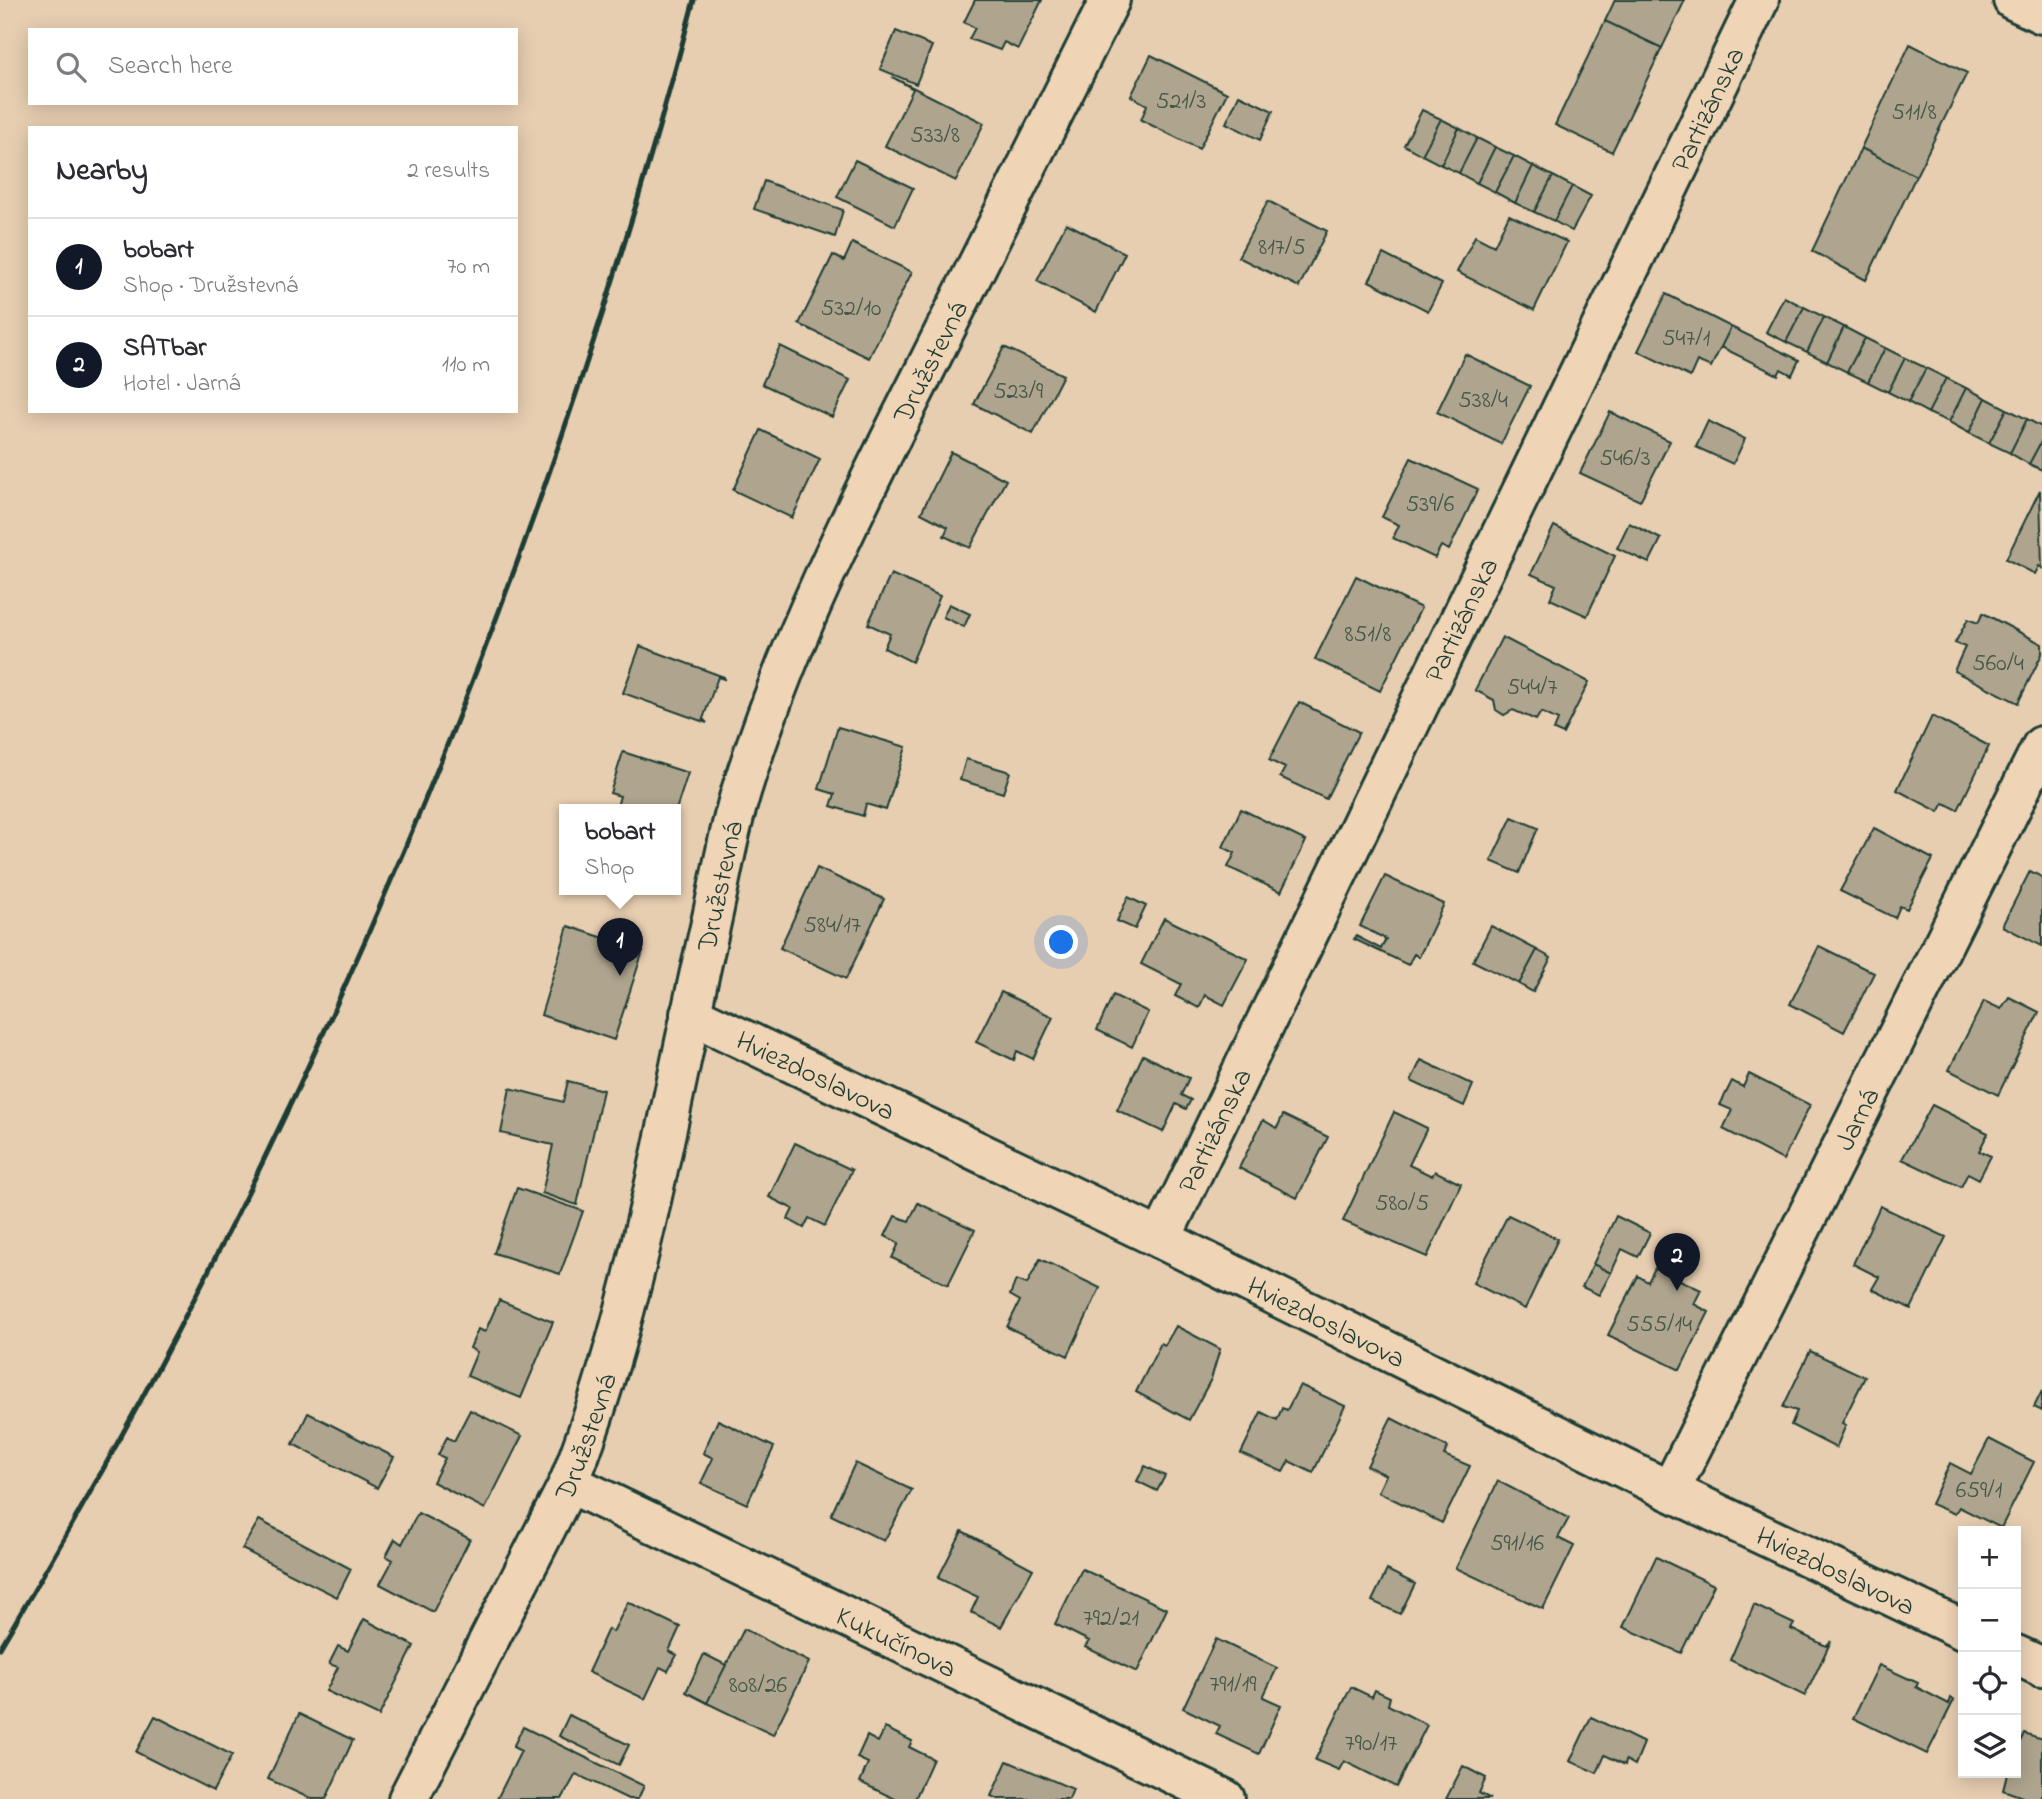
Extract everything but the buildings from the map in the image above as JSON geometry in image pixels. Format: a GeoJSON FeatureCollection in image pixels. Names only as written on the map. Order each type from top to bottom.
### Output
{"type":"FeatureCollection","features":[{"type":"Feature","properties":{"kind":"street","name":"Družstevná"},"geometry":{"type":"LineString","coordinates":[[408,1799],[569,1483],[591,1428],[621,1333],[743,785],[773,698],[859,501],[1110,0]]}},
{"type":"Feature","properties":{"kind":"street","name":"Partizánska"},"geometry":{"type":"LineString","coordinates":[[1161,1239],[1759,0]]}},
{"type":"Feature","properties":{"kind":"street"},"geometry":{"type":"LineString","coordinates":[[2013,0],[2042,14]]}},
{"type":"Feature","properties":{"kind":"street","name":"Jarná"},"geometry":{"type":"LineString","coordinates":[[1670,1491],[2042,746]]}},
{"type":"Feature","properties":{"kind":"street","name":"Hviezdoslavova"},"geometry":{"type":"LineString","coordinates":[[690,1014],[1161,1239],[1670,1491],[1958,1628]]}},
{"type":"Feature","properties":{"kind":"street","name":"Kukučínova"},"geometry":{"type":"LineString","coordinates":[[569,1483],[1226,1799]]}},
{"type":"Feature","properties":{"kind":"street"},"geometry":{"type":"LineString","coordinates":[[2021,1656],[2042,1667]]}},
{"type":"Feature","properties":{"kind":"railway"},"geometry":{"type":"LineString","coordinates":[[0,1648],[112,1454],[216,1255],[314,1054],[405,848],[488,640],[564,429],[633,216],[694,0]]}},
{"type":"Feature","properties":{"kind":"place","name":"bobart"},"geometry":{"type":"Point","coordinates":[620,976]}},
{"type":"Feature","properties":{"kind":"place","name":"SATbar"},"geometry":{"type":"Point","coordinates":[1677,1291]}}]}
